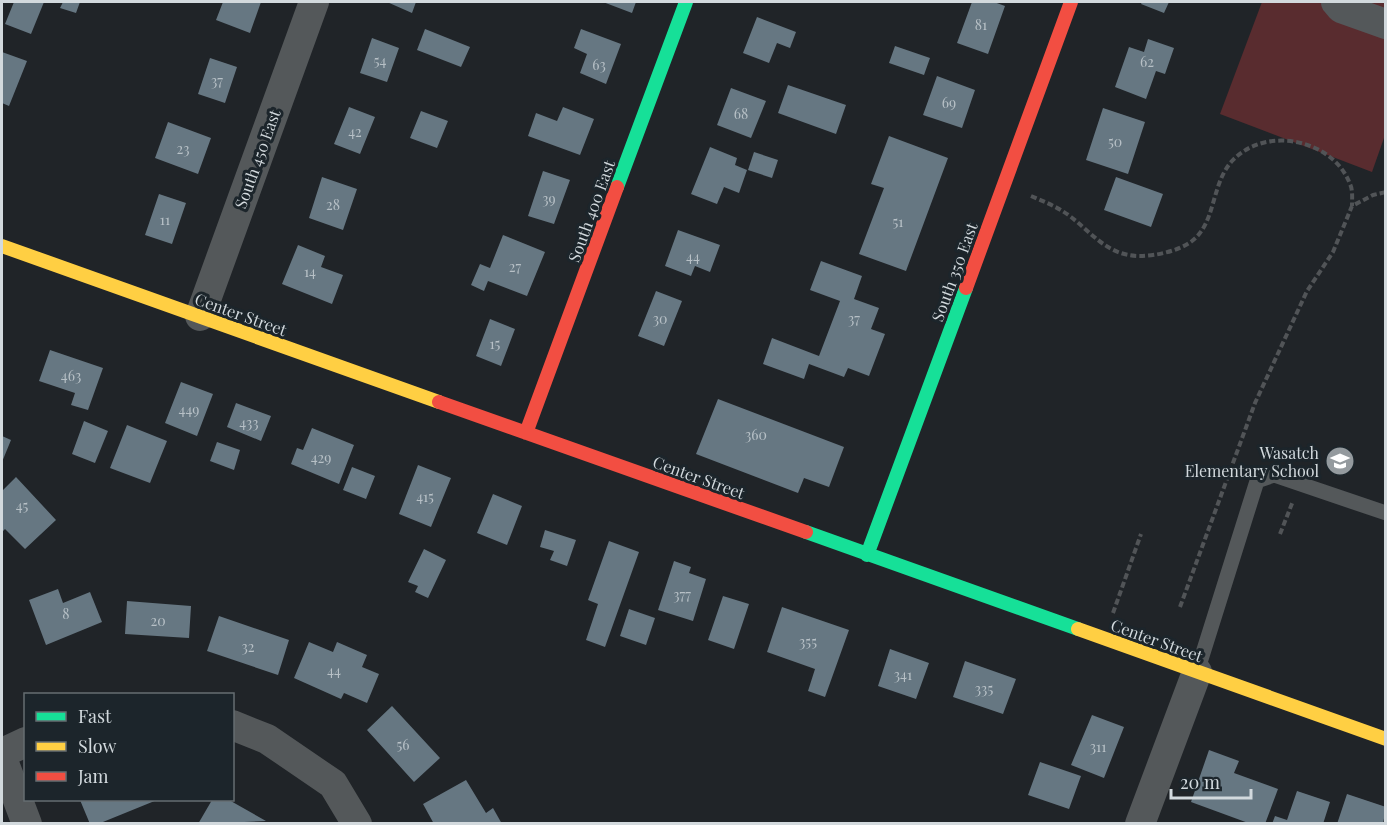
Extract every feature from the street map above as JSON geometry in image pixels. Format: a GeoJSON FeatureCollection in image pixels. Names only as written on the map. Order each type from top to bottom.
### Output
{"type":"FeatureCollection","features":[{"type":"Feature","properties":{"kind":"street","name":"South 450 East"},"geometry":{"type":"LineString","coordinates":[[200,316],[314,2]]}},
{"type":"Feature","properties":{"kind":"street","name":"South 400 East"},"geometry":{"type":"LineString","coordinates":[[526,433],[686,2]]}},
{"type":"Feature","properties":{"kind":"street","name":"South 350 East"},"geometry":{"type":"LineString","coordinates":[[867,555],[1071,2]]}},
{"type":"Feature","properties":{"kind":"street"},"geometry":{"type":"LineString","coordinates":[[1336,2],[1341,8],[1386,24]]}},
{"type":"Feature","properties":{"kind":"street","name":"Center Street"},"geometry":{"type":"LineString","coordinates":[[2,246],[1386,739]]}},
{"type":"Feature","properties":{"kind":"street"},"geometry":{"type":"LineString","coordinates":[[1140,824],[1197,672]]}},
{"type":"Feature","properties":{"kind":"street"},"geometry":{"type":"LineString","coordinates":[[234,726],[267,739],[333,784],[357,824]]}},
{"type":"Feature","properties":{"kind":"street"},"geometry":{"type":"LineString","coordinates":[[2,753],[24,743]]}},
{"type":"Feature","properties":{"kind":"street"},"geometry":{"type":"LineString","coordinates":[[2,758],[27,824]]}},
{"type":"Feature","properties":{"kind":"lane"},"geometry":{"type":"LineString","coordinates":[[1197,672],[1257,481],[1274,475],[1386,513]]}},
{"type":"Feature","properties":{"kind":"path"},"geometry":{"type":"LineString","coordinates":[[1031,196],[1054,206],[1112,251],[1139,256],[1171,251],[1190,243],[1202,231],[1219,182],[1232,160],[1251,149],[1274,141],[1299,142],[1321,150],[1340,167],[1351,184],[1352,206],[1333,252],[1307,291],[1255,403],[1180,607]]}},
{"type":"Feature","properties":{"kind":"path"},"geometry":{"type":"LineString","coordinates":[[1352,206],[1372,195],[1386,192]]}},
{"type":"Feature","properties":{"kind":"path"},"geometry":{"type":"LineString","coordinates":[[1280,534],[1294,498]]}},
{"type":"Feature","properties":{"kind":"path"},"geometry":{"type":"LineString","coordinates":[[1111,619],[1141,534]]}},
{"type":"Feature","properties":{"kind":"shaded area"},"geometry":{"type":"Polygon","coordinates":[[[1262,2],[1385,2],[1385,135],[1372,172],[1220,114],[1262,2]]]}},
{"type":"Feature","properties":{"kind":"building"},"geometry":{"type":"Polygon","coordinates":[[[14,2],[44,2],[31,34],[5,24],[14,2]]]}},
{"type":"Feature","properties":{"kind":"building"},"geometry":{"type":"Polygon","coordinates":[[[63,2],[80,2],[76,13],[60,8],[63,2]]]}},
{"type":"Feature","properties":{"kind":"building"},"geometry":{"type":"Polygon","coordinates":[[[223,2],[261,2],[250,33],[216,20],[223,2]]]}},
{"type":"Feature","properties":{"kind":"building"},"geometry":{"type":"Polygon","coordinates":[[[387,2],[416,2],[412,13],[387,2]]]}},
{"type":"Feature","properties":{"kind":"building"},"geometry":{"type":"Polygon","coordinates":[[[603,2],[636,2],[632,13],[603,2]]]}},
{"type":"Feature","properties":{"kind":"building"},"geometry":{"type":"Polygon","coordinates":[[[972,2],[994,2],[1005,6],[988,54],[957,43],[972,2]]]}},
{"type":"Feature","properties":{"kind":"building"},"geometry":{"type":"Polygon","coordinates":[[[1142,2],[1169,2],[1164,13],[1141,4],[1142,2]]]}},
{"type":"Feature","properties":{"kind":"building"},"geometry":{"type":"Polygon","coordinates":[[[757,17],[796,32],[790,48],[777,43],[769,63],[743,53],[757,17]]]}},
{"type":"Feature","properties":{"kind":"building"},"geometry":{"type":"Polygon","coordinates":[[[425,29],[470,47],[461,67],[417,50],[425,29]]]}},
{"type":"Feature","properties":{"kind":"building"},"geometry":{"type":"Polygon","coordinates":[[[581,29],[621,44],[606,84],[580,73],[587,54],[574,48],[581,29]]]}},
{"type":"Feature","properties":{"kind":"building"},"geometry":{"type":"Polygon","coordinates":[[[372,38],[399,48],[387,82],[360,73],[372,38]]]}},
{"type":"Feature","properties":{"kind":"building"},"geometry":{"type":"Polygon","coordinates":[[[1148,39],[1174,48],[1165,74],[1156,71],[1146,99],[1115,87],[1129,47],[1144,52],[1148,39]]]}},
{"type":"Feature","properties":{"kind":"building"},"geometry":{"type":"Polygon","coordinates":[[[895,46],[930,58],[924,75],[889,63],[895,46]]]}},
{"type":"Feature","properties":{"kind":"building"},"geometry":{"type":"Polygon","coordinates":[[[2,52],[27,61],[9,106],[2,103],[2,52]]]}},
{"type":"Feature","properties":{"kind":"building"},"geometry":{"type":"Polygon","coordinates":[[[210,58],[237,67],[225,103],[198,94],[210,58]]]}},
{"type":"Feature","properties":{"kind":"building"},"geometry":{"type":"Polygon","coordinates":[[[937,76],[975,90],[962,128],[923,115],[937,76]]]}},
{"type":"Feature","properties":{"kind":"building"},"geometry":{"type":"Polygon","coordinates":[[[788,85],[846,105],[836,134],[778,113],[788,85]]]}},
{"type":"Feature","properties":{"kind":"building"},"geometry":{"type":"Polygon","coordinates":[[[731,88],[766,101],[751,138],[717,125],[731,88]]]}},
{"type":"Feature","properties":{"kind":"building"},"geometry":{"type":"Polygon","coordinates":[[[349,107],[375,117],[360,154],[334,144],[349,107]]]}},
{"type":"Feature","properties":{"kind":"building"},"geometry":{"type":"Polygon","coordinates":[[[563,107],[594,119],[580,155],[528,136],[536,113],[557,121],[563,107]]]}},
{"type":"Feature","properties":{"kind":"building"},"geometry":{"type":"Polygon","coordinates":[[[1103,108],[1145,122],[1128,174],[1086,160],[1103,108]]]}},
{"type":"Feature","properties":{"kind":"building"},"geometry":{"type":"Polygon","coordinates":[[[421,111],[448,121],[437,148],[410,138],[421,111]]]}},
{"type":"Feature","properties":{"kind":"building"},"geometry":{"type":"Polygon","coordinates":[[[168,122],[211,138],[198,174],[155,158],[168,122]]]}},
{"type":"Feature","properties":{"kind":"building"},"geometry":{"type":"Polygon","coordinates":[[[889,136],[948,158],[906,271],[859,254],[884,188],[871,184],[889,136]]]}},
{"type":"Feature","properties":{"kind":"building"},"geometry":{"type":"Polygon","coordinates":[[[710,147],[737,158],[735,165],[747,170],[739,193],[724,187],[717,204],[691,194],[710,147]]]}},
{"type":"Feature","properties":{"kind":"building"},"geometry":{"type":"Polygon","coordinates":[[[754,152],[778,160],[772,178],[748,170],[754,152]]]}},
{"type":"Feature","properties":{"kind":"building"},"geometry":{"type":"Polygon","coordinates":[[[543,171],[570,180],[554,224],[528,216],[543,171]]]}},
{"type":"Feature","properties":{"kind":"building"},"geometry":{"type":"Polygon","coordinates":[[[322,177],[357,189],[343,230],[309,218],[322,177]]]}},
{"type":"Feature","properties":{"kind":"building"},"geometry":{"type":"Polygon","coordinates":[[[1116,177],[1163,194],[1151,227],[1104,210],[1116,177]]]}},
{"type":"Feature","properties":{"kind":"building"},"geometry":{"type":"Polygon","coordinates":[[[159,194],[186,203],[172,244],[145,235],[159,194]]]}},
{"type":"Feature","properties":{"kind":"building"},"geometry":{"type":"Polygon","coordinates":[[[678,230],[720,245],[710,272],[695,266],[691,276],[665,266],[678,230]]]}},
{"type":"Feature","properties":{"kind":"building"},"geometry":{"type":"Polygon","coordinates":[[[503,235],[545,252],[527,296],[488,281],[484,291],[471,285],[480,264],[490,268],[503,235]]]}},
{"type":"Feature","properties":{"kind":"building"},"geometry":{"type":"Polygon","coordinates":[[[298,245],[325,256],[321,267],[343,275],[332,304],[282,284],[298,245]]]}},
{"type":"Feature","properties":{"kind":"building"},"geometry":{"type":"Polygon","coordinates":[[[821,261],[862,276],[854,299],[879,308],[871,329],[885,334],[869,376],[848,368],[844,377],[809,364],[804,379],[763,364],[772,338],[819,356],[840,301],[810,290],[821,261]]]}},
{"type":"Feature","properties":{"kind":"building"},"geometry":{"type":"Polygon","coordinates":[[[656,291],[682,301],[664,346],[638,336],[656,291]]]}},
{"type":"Feature","properties":{"kind":"building"},"geometry":{"type":"Polygon","coordinates":[[[490,319],[515,329],[501,366],[476,356],[490,319]]]}},
{"type":"Feature","properties":{"kind":"building"},"geometry":{"type":"Polygon","coordinates":[[[50,350],[103,368],[88,410],[71,405],[75,393],[39,381],[50,350]]]}},
{"type":"Feature","properties":{"kind":"building"},"geometry":{"type":"Polygon","coordinates":[[[181,382],[213,394],[197,436],[165,423],[181,382]]]}},
{"type":"Feature","properties":{"kind":"building"},"geometry":{"type":"Polygon","coordinates":[[[718,399],[844,447],[829,487],[804,478],[798,493],[696,454],[718,399]]]}},
{"type":"Feature","properties":{"kind":"building"},"geometry":{"type":"Polygon","coordinates":[[[236,403],[271,416],[261,441],[227,427],[236,403]]]}},
{"type":"Feature","properties":{"kind":"building"},"geometry":{"type":"Polygon","coordinates":[[[84,421],[108,431],[95,463],[72,454],[84,421]]]}},
{"type":"Feature","properties":{"kind":"building"},"geometry":{"type":"Polygon","coordinates":[[[127,425],[167,441],[150,483],[110,468],[127,425]]]}},
{"type":"Feature","properties":{"kind":"building"},"geometry":{"type":"Polygon","coordinates":[[[312,428],[354,445],[339,484],[291,464],[297,448],[303,450],[312,428]]]}},
{"type":"Feature","properties":{"kind":"building"},"geometry":{"type":"Polygon","coordinates":[[[2,436],[11,440],[2,462],[2,436]]]}},
{"type":"Feature","properties":{"kind":"building"},"geometry":{"type":"Polygon","coordinates":[[[217,442],[240,450],[234,470],[210,461],[217,442]]]}},
{"type":"Feature","properties":{"kind":"building"},"geometry":{"type":"Polygon","coordinates":[[[418,465],[451,478],[431,527],[399,514],[418,465]]]}},
{"type":"Feature","properties":{"kind":"building"},"geometry":{"type":"Polygon","coordinates":[[[352,467],[375,476],[366,499],[343,490],[352,467]]]}},
{"type":"Feature","properties":{"kind":"building"},"geometry":{"type":"Polygon","coordinates":[[[16,477],[56,520],[25,549],[5,529],[2,532],[2,491],[16,477]]]}},
{"type":"Feature","properties":{"kind":"building"},"geometry":{"type":"Polygon","coordinates":[[[493,494],[522,506],[507,545],[477,533],[493,494]]]}},
{"type":"Feature","properties":{"kind":"building"},"geometry":{"type":"Polygon","coordinates":[[[545,530],[576,540],[567,566],[550,560],[554,551],[540,547],[545,530]]]}},
{"type":"Feature","properties":{"kind":"building"},"geometry":{"type":"Polygon","coordinates":[[[609,541],[639,552],[605,647],[586,640],[598,604],[588,600],[609,541]]]}},
{"type":"Feature","properties":{"kind":"building"},"geometry":{"type":"Polygon","coordinates":[[[424,549],[446,560],[428,598],[415,592],[418,586],[408,582],[424,549]]]}},
{"type":"Feature","properties":{"kind":"building"},"geometry":{"type":"Polygon","coordinates":[[[674,561],[691,567],[689,573],[706,579],[693,621],[658,610],[674,561]]]}},
{"type":"Feature","properties":{"kind":"building"},"geometry":{"type":"Polygon","coordinates":[[[58,589],[63,603],[90,592],[102,622],[46,645],[29,600],[58,589]]]}},
{"type":"Feature","properties":{"kind":"building"},"geometry":{"type":"Polygon","coordinates":[[[723,596],[749,604],[734,649],[708,640],[723,596]]]}},
{"type":"Feature","properties":{"kind":"building"},"geometry":{"type":"Polygon","coordinates":[[[127,601],[191,606],[189,638],[125,634],[127,601]]]}},
{"type":"Feature","properties":{"kind":"building"},"geometry":{"type":"Polygon","coordinates":[[[782,607],[849,630],[825,697],[808,691],[815,669],[767,652],[782,607]]]}},
{"type":"Feature","properties":{"kind":"building"},"geometry":{"type":"Polygon","coordinates":[[[629,609],[655,618],[646,645],[620,636],[629,609]]]}},
{"type":"Feature","properties":{"kind":"building"},"geometry":{"type":"Polygon","coordinates":[[[219,616],[289,640],[278,675],[207,651],[219,616]]]}},
{"type":"Feature","properties":{"kind":"building"},"geometry":{"type":"Polygon","coordinates":[[[309,642],[333,652],[337,642],[367,655],[362,667],[379,674],[367,703],[344,693],[341,699],[294,678],[309,642]]]}},
{"type":"Feature","properties":{"kind":"building"},"geometry":{"type":"Polygon","coordinates":[[[890,649],[929,663],[916,699],[878,686],[890,649]]]}},
{"type":"Feature","properties":{"kind":"building"},"geometry":{"type":"Polygon","coordinates":[[[965,661],[1016,679],[1003,714],[953,697],[965,661]]]}},
{"type":"Feature","properties":{"kind":"building"},"geometry":{"type":"Polygon","coordinates":[[[392,706],[440,758],[414,782],[367,730],[392,706]]]}},
{"type":"Feature","properties":{"kind":"building"},"geometry":{"type":"Polygon","coordinates":[[[1092,715],[1124,727],[1104,778],[1071,765],[1092,715]]]}},
{"type":"Feature","properties":{"kind":"building"},"geometry":{"type":"Polygon","coordinates":[[[1209,750],[1239,761],[1234,773],[1278,789],[1265,824],[1251,824],[1191,802],[1209,750]]]}},
{"type":"Feature","properties":{"kind":"building"},"geometry":{"type":"Polygon","coordinates":[[[1040,762],[1081,776],[1069,809],[1028,795],[1040,762]]]}},
{"type":"Feature","properties":{"kind":"building"},"geometry":{"type":"Polygon","coordinates":[[[466,780],[486,813],[493,808],[502,824],[434,824],[423,804],[466,780]]]}},
{"type":"Feature","properties":{"kind":"building"},"geometry":{"type":"Polygon","coordinates":[[[1297,791],[1330,802],[1323,824],[1272,824],[1275,816],[1287,820],[1297,791]]]}},
{"type":"Feature","properties":{"kind":"building"},"geometry":{"type":"Polygon","coordinates":[[[1347,794],[1386,807],[1383,824],[1337,824],[1347,794]]]}},
{"type":"Feature","properties":{"kind":"building"},"geometry":{"type":"Polygon","coordinates":[[[80,801],[155,801],[98,824],[90,824],[80,801]]]}},
{"type":"Feature","properties":{"kind":"building"},"geometry":{"type":"Polygon","coordinates":[[[211,801],[231,801],[266,821],[198,824],[211,801]]]}},
{"type":"Feature","properties":{"kind":"traffic: fast"},"geometry":{"type":"LineString","coordinates":[[617,187],[686,2]]}},
{"type":"Feature","properties":{"kind":"traffic: fast"},"geometry":{"type":"LineString","coordinates":[[867,555],[966,288]]}},
{"type":"Feature","properties":{"kind":"traffic: fast"},"geometry":{"type":"LineString","coordinates":[[806,532],[1078,629]]}},
{"type":"Feature","properties":{"kind":"traffic: slow"},"geometry":{"type":"LineString","coordinates":[[2,246],[439,402]]}},
{"type":"Feature","properties":{"kind":"traffic: slow"},"geometry":{"type":"LineString","coordinates":[[1078,629],[1386,739]]}},
{"type":"Feature","properties":{"kind":"traffic: jam"},"geometry":{"type":"LineString","coordinates":[[966,288],[1071,2]]}},
{"type":"Feature","properties":{"kind":"traffic: jam"},"geometry":{"type":"LineString","coordinates":[[526,433],[617,187]]}},
{"type":"Feature","properties":{"kind":"traffic: jam"},"geometry":{"type":"LineString","coordinates":[[439,402],[806,532]]}},
{"type":"Feature","properties":{"kind":"place","name":"Wasatch Elementary School"},"geometry":{"type":"Point","coordinates":[1340,461]}}]}
